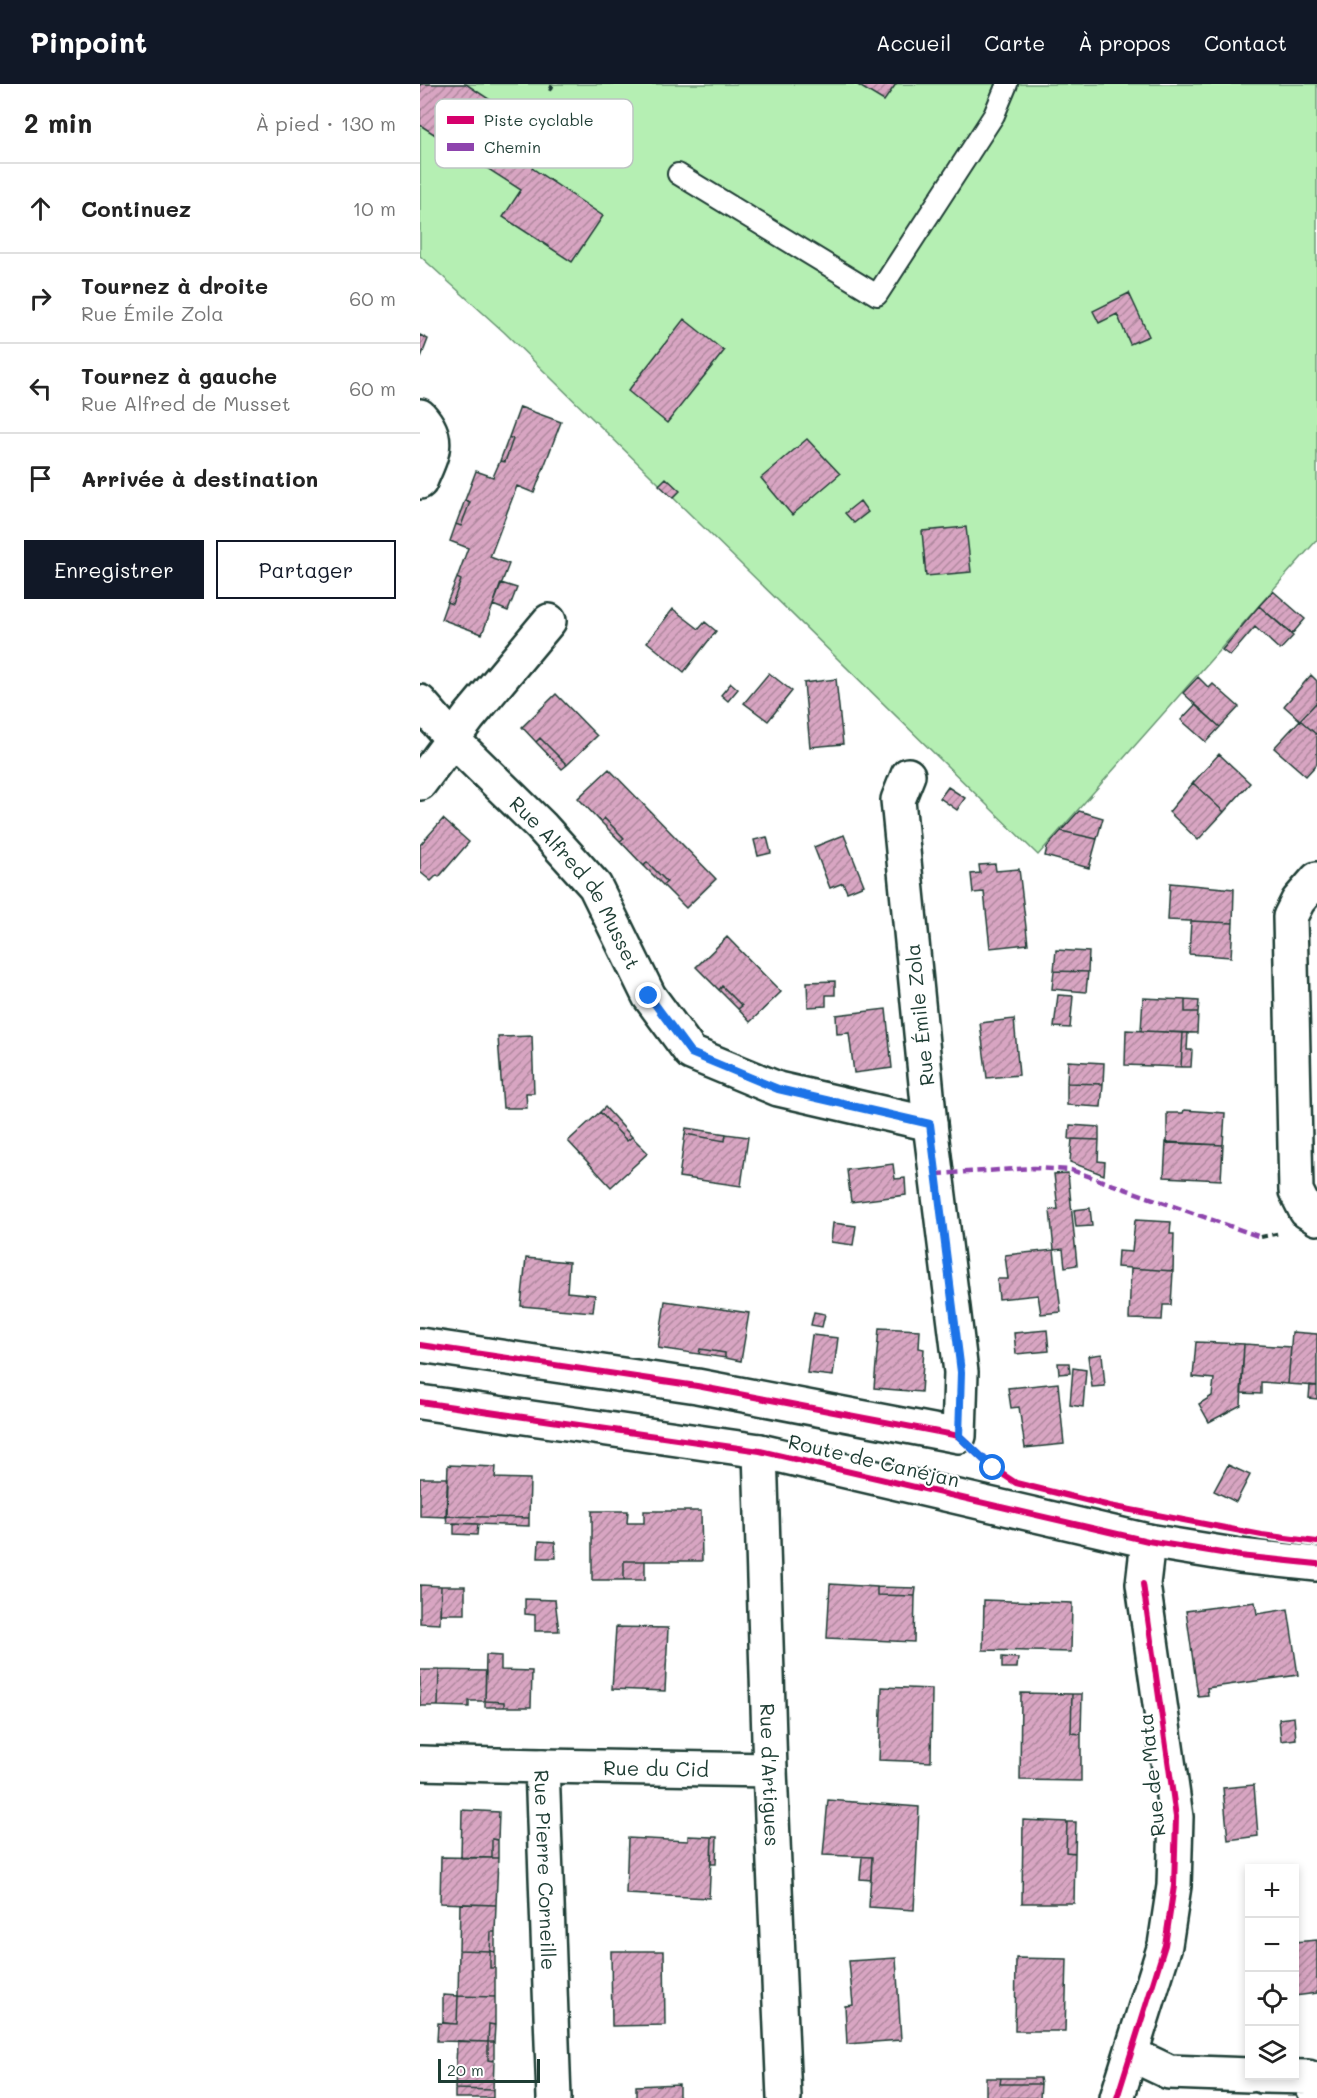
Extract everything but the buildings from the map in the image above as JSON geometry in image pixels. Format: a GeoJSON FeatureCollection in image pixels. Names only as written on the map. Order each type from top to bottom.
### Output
{"type":"FeatureCollection","features":[{"type":"Feature","properties":{"kind":"street"},"geometry":{"type":"LineString","coordinates":[[420,416],[430,427],[434,447],[420,482]]}},
{"type":"Feature","properties":{"kind":"street"},"geometry":{"type":"LineString","coordinates":[[420,783],[469,717],[549,621]]}},
{"type":"Feature","properties":{"kind":"street","name":"Rue Alfred de Musset"},"geometry":{"type":"LineString","coordinates":[[421,706],[453,741],[541,826],[594,886],[649,996],[691,1053],[778,1089],[930,1124]]}},
{"type":"Feature","properties":{"kind":"street","name":"Rue Émile Zola"},"geometry":{"type":"LineString","coordinates":[[420,1345],[697,1386],[959,1436],[961,1372],[930,1124],[898,800],[908,775]]}},
{"type":"Feature","properties":{"kind":"street"},"geometry":{"type":"LineString","coordinates":[[1317,879],[1298,901],[1290,917],[1296,1191],[1306,1211],[1317,1218]]}},
{"type":"Feature","properties":{"kind":"street","name":"Route de Canéjan"},"geometry":{"type":"LineString","coordinates":[[420,1402],[760,1451],[1148,1541],[1240,1556],[1317,1564]]}},
{"type":"Feature","properties":{"kind":"street","name":"Rue d'Artigues"},"geometry":{"type":"LineString","coordinates":[[760,1451],[770,1770],[784,2098]]}},
{"type":"Feature","properties":{"kind":"street","name":"Rue de Mata"},"geometry":{"type":"LineString","coordinates":[[1117,2098],[1133,2055],[1165,1945],[1174,1886],[1176,1817],[1143,1584],[1148,1541]]}},
{"type":"Feature","properties":{"kind":"street","name":"Rue Pierre Corneille"},"geometry":{"type":"LineString","coordinates":[[420,1764],[542,1766],[554,2098]]}},
{"type":"Feature","properties":{"kind":"street","name":"Rue du Cid"},"geometry":{"type":"LineString","coordinates":[[542,1766],[770,1770]]}},
{"type":"Feature","properties":{"kind":"street"},"geometry":{"type":"LineString","coordinates":[[1133,2055],[1169,2072],[1245,2075]]}},
{"type":"Feature","properties":{"kind":"street"},"geometry":{"type":"LineString","coordinates":[[1292,2080],[1314,2083]]}},
{"type":"Feature","properties":{"kind":"lane"},"geometry":{"type":"LineString","coordinates":[[678,174],[877,295],[994,115],[1007,84]]}},
{"type":"Feature","properties":{"kind":"path"},"geometry":{"type":"LineString","coordinates":[[550,91],[553,84]]}},
{"type":"Feature","properties":{"kind":"green space"},"geometry":{"type":"Polygon","coordinates":[[[420,84],[1317,84],[1317,540],[1038,855],[504,332],[420,256],[420,84]]]}},
{"type":"Feature","properties":{"kind":"marked path"},"geometry":{"type":"LineString","coordinates":[[936,1174],[1033,1168],[1071,1170],[1261,1237]]}},
{"type":"Feature","properties":{"kind":"cycle path"},"geometry":{"type":"LineString","coordinates":[[420,1345],[697,1386],[959,1436],[993,1468],[1016,1483],[1110,1506],[1262,1535],[1317,1542]]}},
{"type":"Feature","properties":{"kind":"cycle path"},"geometry":{"type":"LineString","coordinates":[[420,1402],[760,1451],[1148,1541],[1240,1556],[1317,1564]]}},
{"type":"Feature","properties":{"kind":"cycle path"},"geometry":{"type":"LineString","coordinates":[[1117,2098],[1165,1945],[1174,1886],[1176,1817],[1143,1584]]}},
{"type":"Feature","properties":{"kind":"route"},"geometry":{"type":"LineString","coordinates":[[649,996],[691,1053],[778,1089],[930,1124],[961,1372],[959,1436],[993,1468]]}}]}
